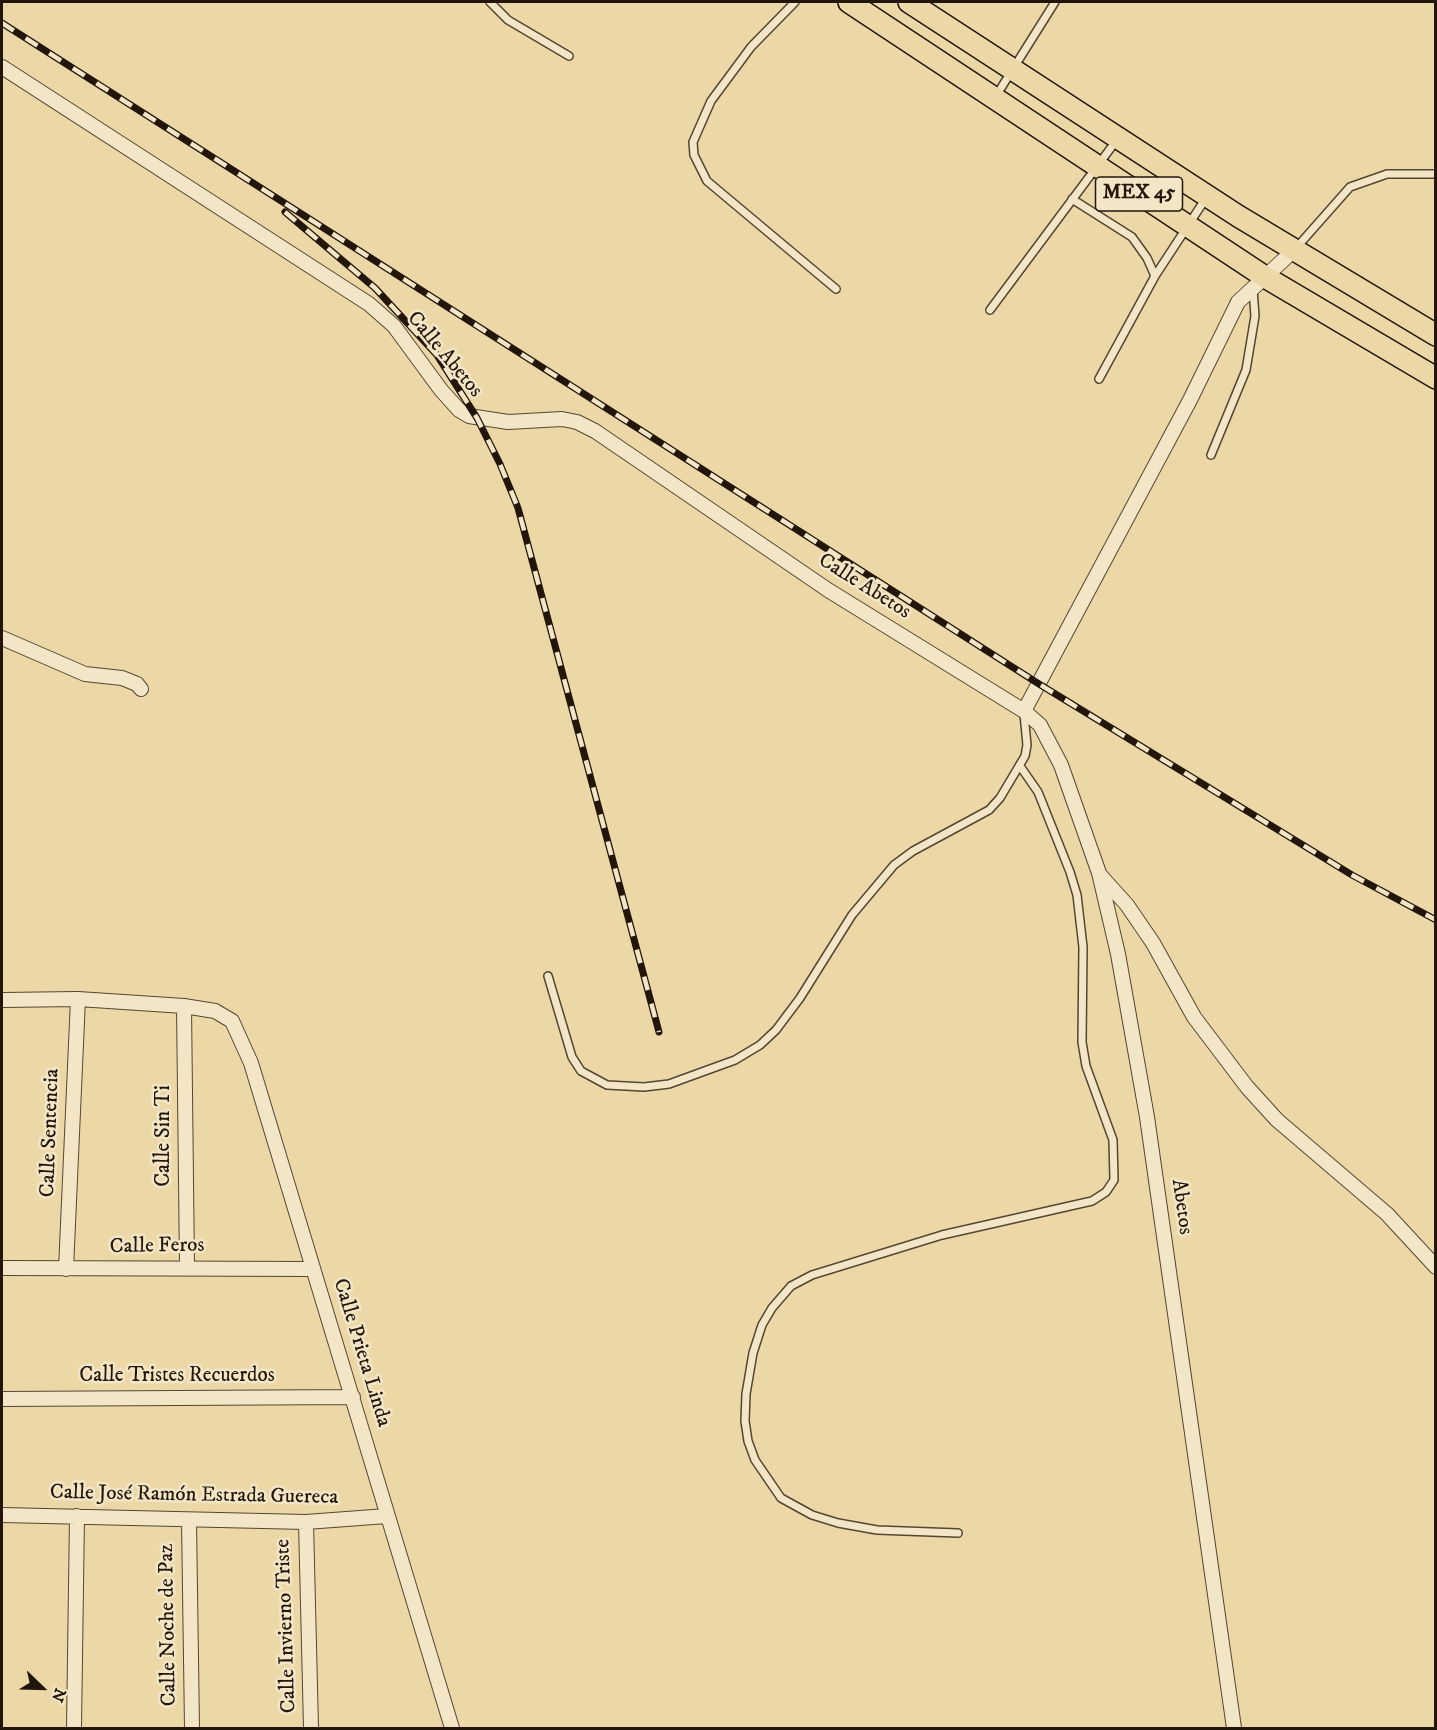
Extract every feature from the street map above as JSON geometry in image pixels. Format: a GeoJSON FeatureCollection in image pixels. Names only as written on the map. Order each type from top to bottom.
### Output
{"type":"FeatureCollection","features":[{"type":"Feature","properties":{"kind":"main road","name":"MEX 45"},"geometry":{"type":"LineString","coordinates":[[849,2],[1188,226],[1259,282],[1436,378]]}},
{"type":"Feature","properties":{"kind":"main road","name":"MEX 45"},"geometry":{"type":"LineString","coordinates":[[909,2],[1293,251],[1436,334]]}},
{"type":"Feature","properties":{"kind":"street","name":"Calle Abetos"},"geometry":{"type":"LineString","coordinates":[[2,67],[369,304],[394,326],[441,390],[459,410],[469,416],[508,422],[562,419],[577,422],[595,431],[828,590],[1024,711]]}},
{"type":"Feature","properties":{"kind":"street"},"geometry":{"type":"LineString","coordinates":[[1024,711],[1184,411],[1238,302],[1293,251]]}},
{"type":"Feature","properties":{"kind":"street"},"geometry":{"type":"LineString","coordinates":[[2,638],[85,674],[122,678],[137,684],[141,689]]}},
{"type":"Feature","properties":{"kind":"street","name":"Abetos"},"geometry":{"type":"LineString","coordinates":[[1024,711],[1040,725],[1053,745],[1099,873],[1118,954],[1147,1117],[1234,1728]]}},
{"type":"Feature","properties":{"kind":"street"},"geometry":{"type":"LineString","coordinates":[[1099,873],[1126,905],[1153,944],[1194,1017],[1247,1087],[1276,1120],[1387,1214],[1436,1267]]}},
{"type":"Feature","properties":{"kind":"street","name":"Calle Prieta Linda"},"geometry":{"type":"LineString","coordinates":[[2,1000],[78,999],[184,1006],[204,1008],[224,1014],[232,1021],[241,1037],[353,1397],[452,1728]]}},
{"type":"Feature","properties":{"kind":"street","name":"Calle Sentencia"},"geometry":{"type":"LineString","coordinates":[[66,1269],[78,999]]}},
{"type":"Feature","properties":{"kind":"street","name":"Calle Sin Ti"},"geometry":{"type":"LineString","coordinates":[[184,1006],[187,1267]]}},
{"type":"Feature","properties":{"kind":"street","name":"Calle Feros"},"geometry":{"type":"LineString","coordinates":[[2,1268],[313,1269]]}},
{"type":"Feature","properties":{"kind":"street","name":"Calle Tristes Recuerdos"},"geometry":{"type":"LineString","coordinates":[[2,1399],[353,1397]]}},
{"type":"Feature","properties":{"kind":"street","name":"Calle José Ramón Estrada Guereca"},"geometry":{"type":"LineString","coordinates":[[2,1515],[306,1522],[387,1516]]}},
{"type":"Feature","properties":{"kind":"street"},"geometry":{"type":"LineString","coordinates":[[74,1728],[77,1516]]}},
{"type":"Feature","properties":{"kind":"street","name":"Calle Noche de Paz"},"geometry":{"type":"LineString","coordinates":[[189,1520],[192,1728]]}},
{"type":"Feature","properties":{"kind":"street","name":"Calle Invierno Triste"},"geometry":{"type":"LineString","coordinates":[[306,1522],[311,1728]]}},
{"type":"Feature","properties":{"kind":"lane"},"geometry":{"type":"LineString","coordinates":[[490,2],[508,20],[569,56]]}},
{"type":"Feature","properties":{"kind":"lane"},"geometry":{"type":"LineString","coordinates":[[795,2],[751,47],[711,101],[695,136],[694,155],[707,181],[836,289]]}},
{"type":"Feature","properties":{"kind":"lane"},"geometry":{"type":"LineString","coordinates":[[994,99],[1015,70],[1055,2]]}},
{"type":"Feature","properties":{"kind":"lane"},"geometry":{"type":"LineString","coordinates":[[990,310],[1119,137]]}},
{"type":"Feature","properties":{"kind":"lane"},"geometry":{"type":"LineString","coordinates":[[1293,251],[1350,187],[1387,174],[1436,174]]}},
{"type":"Feature","properties":{"kind":"lane"},"geometry":{"type":"LineString","coordinates":[[1099,379],[1155,276],[1208,196]]}},
{"type":"Feature","properties":{"kind":"lane"},"geometry":{"type":"LineString","coordinates":[[1072,199],[1132,237],[1147,258],[1155,276]]}},
{"type":"Feature","properties":{"kind":"lane"},"geometry":{"type":"LineString","coordinates":[[1211,455],[1246,370],[1256,316],[1259,282]]}},
{"type":"Feature","properties":{"kind":"lane"},"geometry":{"type":"LineString","coordinates":[[548,976],[572,1056],[581,1071],[608,1085],[644,1087],[669,1084],[735,1060],[760,1045],[776,1030],[800,998],[852,915],[894,865],[913,850],[989,810],[1000,798],[1020,766],[1027,745],[1024,711]]}},
{"type":"Feature","properties":{"kind":"lane"},"geometry":{"type":"LineString","coordinates":[[958,1533],[877,1530],[838,1524],[812,1515],[781,1498],[755,1460],[748,1441],[745,1421],[746,1394],[753,1353],[762,1325],[772,1308],[791,1286],[812,1275],[932,1238],[1092,1201],[1106,1192],[1114,1180],[1113,1140],[1086,1066],[1082,1042],[1083,947],[1077,895],[1063,852],[1038,792],[1020,766]]}},
{"type":"Feature","properties":{"kind":"railway"},"geometry":{"type":"LineString","coordinates":[[2,23],[1039,684],[1352,875],[1436,920]]}},
{"type":"Feature","properties":{"kind":"railway"},"geometry":{"type":"LineString","coordinates":[[285,212],[375,288],[437,355],[477,418],[500,464],[518,508],[659,1032]]}}]}
